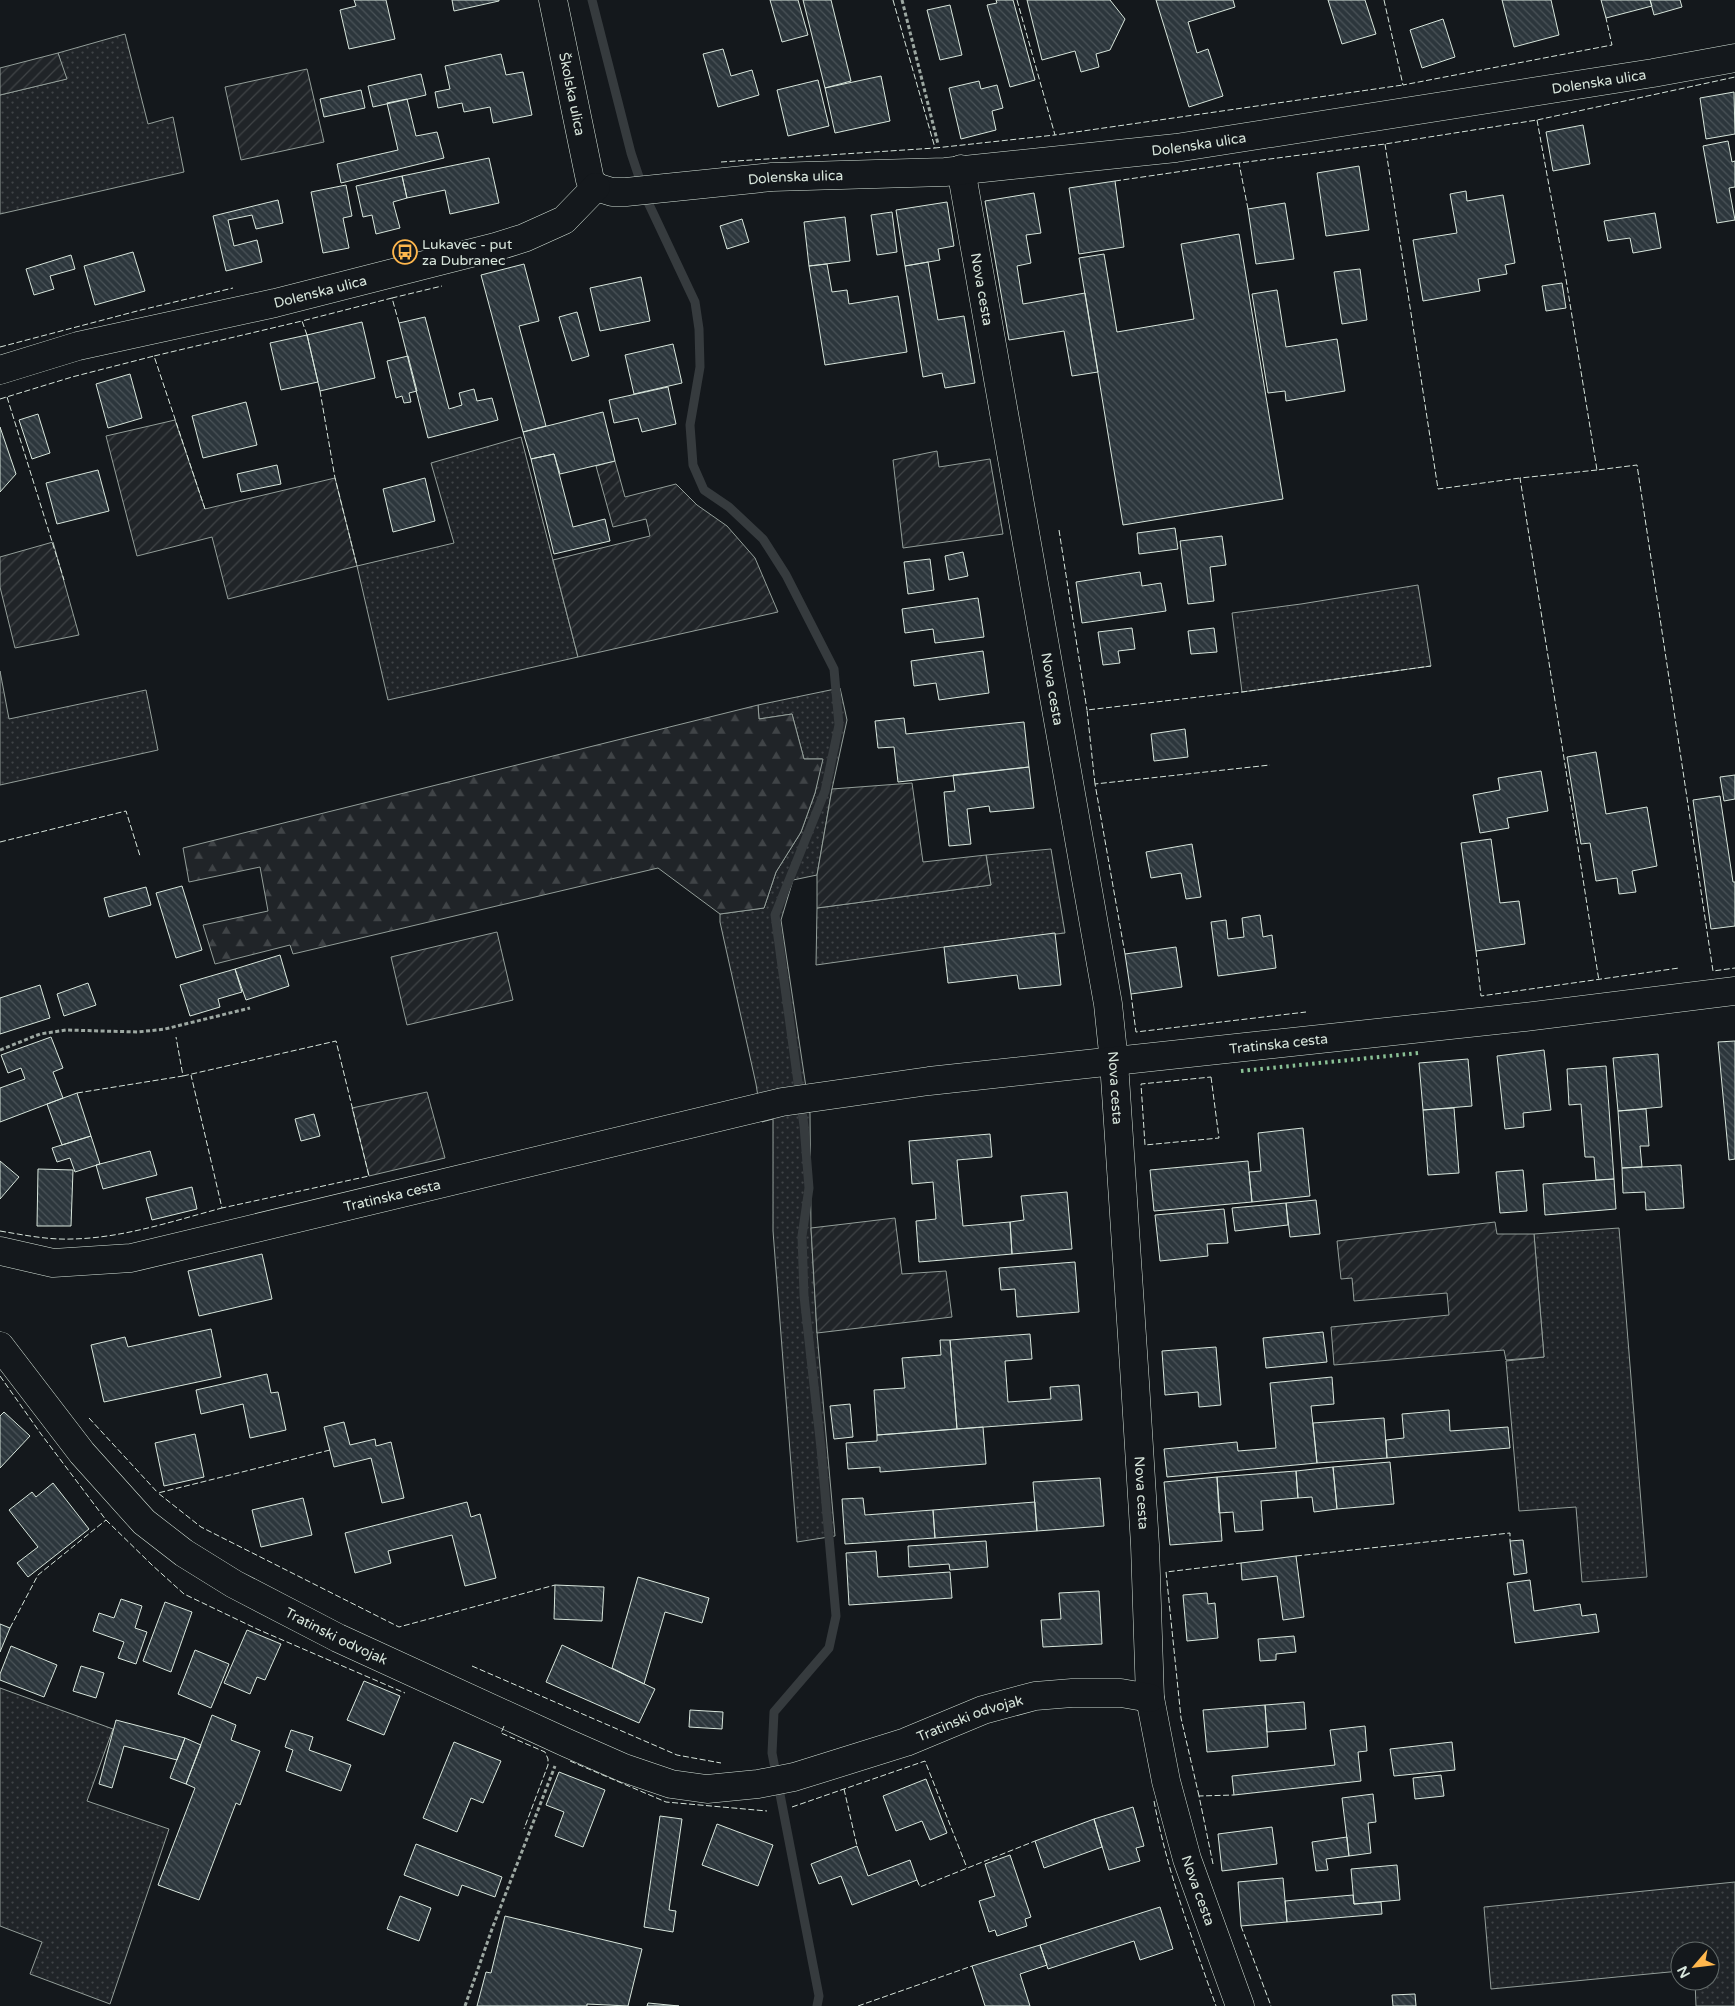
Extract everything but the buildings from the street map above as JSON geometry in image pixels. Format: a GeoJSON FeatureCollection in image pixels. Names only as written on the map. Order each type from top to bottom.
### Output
{"type":"FeatureCollection","features":[{"type":"Feature","properties":{"kind":"street","name":"Školska ulica"},"geometry":{"type":"LineString","coordinates":[[552,0],[590,180],[596,187]]}},
{"type":"Feature","properties":{"kind":"street","name":"Dolenska ulica"},"geometry":{"type":"LineString","coordinates":[[0,370],[78,346],[275,303],[495,247],[524,238],[564,220],[596,187],[612,192],[626,192],[772,177],[953,170],[1176,148],[1653,73],[1735,58]]}},
{"type":"Feature","properties":{"kind":"street","name":"Nova cesta"},"geometry":{"type":"LineString","coordinates":[[953,170],[1108,1004],[1114,1062],[1136,1382],[1145,1545],[1150,1698],[1166,1781],[1187,1859],[1240,2006]]}},
{"type":"Feature","properties":{"kind":"street","name":"Tratinska cesta"},"geometry":{"type":"LineString","coordinates":[[0,1252],[53,1263],[131,1258],[782,1102],[929,1081],[1525,1017],[1735,991]]}},
{"type":"Feature","properties":{"kind":"street","name":"Tratinski odvojak"},"geometry":{"type":"LineString","coordinates":[[0,1346],[82,1453],[144,1522],[184,1553],[234,1584],[338,1638],[567,1744],[624,1768],[671,1784],[707,1789],[794,1778],[906,1742],[983,1710],[1035,1696],[1072,1693],[1121,1693],[1150,1698]]}},
{"type":"Feature","properties":{"kind":"path"},"geometry":{"type":"LineString","coordinates":[[902,0],[953,170]]}},
{"type":"Feature","properties":{"kind":"path"},"geometry":{"type":"LineString","coordinates":[[0,1050],[40,1034],[66,1030],[147,1031],[165,1029],[250,1008]]}},
{"type":"Feature","properties":{"kind":"path"},"geometry":{"type":"LineString","coordinates":[[465,2006],[550,1777],[567,1744]]}},
{"type":"Feature","properties":{"kind":"green space"},"geometry":{"type":"Polygon","coordinates":[[[125,34],[148,124],[173,117],[184,172],[0,214],[0,95],[66,79],[58,53],[125,34]]]}},
{"type":"Feature","properties":{"kind":"green space"},"geometry":{"type":"Polygon","coordinates":[[[58,53],[67,79],[0,95],[0,68],[58,53]]]}},
{"type":"Feature","properties":{"kind":"green space"},"geometry":{"type":"Polygon","coordinates":[[[307,69],[324,142],[241,160],[225,87],[307,69]]]}},
{"type":"Feature","properties":{"kind":"green space"},"geometry":{"type":"Polygon","coordinates":[[[175,420],[205,509],[335,478],[357,566],[228,599],[212,537],[137,556],[106,436],[175,420]]]}},
{"type":"Feature","properties":{"kind":"green space"},"geometry":{"type":"Polygon","coordinates":[[[521,437],[578,657],[388,700],[357,566],[454,543],[431,463],[521,437]]]}},
{"type":"Feature","properties":{"kind":"green space"},"geometry":{"type":"Polygon","coordinates":[[[937,451],[939,467],[990,459],[1003,534],[903,548],[893,460],[937,451]]]}},
{"type":"Feature","properties":{"kind":"green space"},"geometry":{"type":"Polygon","coordinates":[[[615,461],[625,497],[676,484],[697,505],[727,526],[755,558],[778,612],[578,657],[553,560],[650,536],[646,519],[613,527],[596,466],[615,461]]]}},
{"type":"Feature","properties":{"kind":"green space"},"geometry":{"type":"Polygon","coordinates":[[[53,542],[79,635],[15,648],[0,587],[0,557],[53,542]]]}},
{"type":"Feature","properties":{"kind":"green space"},"geometry":{"type":"Polygon","coordinates":[[[1418,585],[1431,666],[1242,692],[1232,613],[1418,585]]]}},
{"type":"Feature","properties":{"kind":"green space"},"geometry":{"type":"Polygon","coordinates":[[[0,671],[9,719],[146,690],[158,750],[0,785],[0,671]]]}},
{"type":"Feature","properties":{"kind":"green space"},"geometry":{"type":"Polygon","coordinates":[[[840,688],[847,720],[832,789],[817,875],[793,880],[781,920],[810,1114],[811,1228],[817,1333],[835,1536],[797,1542],[773,1231],[773,1119],[762,1122],[756,1084],[720,922],[720,914],[764,908],[776,872],[801,832],[815,793],[822,759],[804,759],[792,714],[759,719],[758,705],[840,688]]]}},
{"type":"Feature","properties":{"kind":"green space"},"geometry":{"type":"Polygon","coordinates":[[[758,705],[759,719],[792,714],[804,759],[823,759],[815,793],[801,832],[776,872],[764,908],[720,914],[658,868],[293,954],[290,945],[215,964],[203,925],[268,911],[260,867],[189,882],[183,848],[758,705]]]}},
{"type":"Feature","properties":{"kind":"green space"},"geometry":{"type":"Polygon","coordinates":[[[912,783],[923,862],[986,855],[991,885],[817,908],[817,875],[832,789],[912,783]]]}},
{"type":"Feature","properties":{"kind":"green space"},"geometry":{"type":"Polygon","coordinates":[[[1051,849],[1065,933],[944,947],[816,965],[817,908],[991,885],[986,855],[1051,849]]]}},
{"type":"Feature","properties":{"kind":"green space"},"geometry":{"type":"Polygon","coordinates":[[[497,932],[513,1000],[407,1025],[391,957],[497,932]]]}},
{"type":"Feature","properties":{"kind":"green space"},"geometry":{"type":"Polygon","coordinates":[[[427,1092],[445,1158],[369,1176],[352,1108],[427,1092]]]}},
{"type":"Feature","properties":{"kind":"green space"},"geometry":{"type":"Polygon","coordinates":[[[895,1218],[902,1274],[946,1271],[952,1317],[817,1333],[811,1228],[895,1218]]]}},
{"type":"Feature","properties":{"kind":"green space"},"geometry":{"type":"Polygon","coordinates":[[[1495,1222],[1497,1234],[1534,1234],[1544,1357],[1506,1360],[1504,1350],[1334,1365],[1331,1327],[1449,1315],[1447,1293],[1354,1301],[1352,1278],[1341,1279],[1337,1241],[1495,1222]]]}},
{"type":"Feature","properties":{"kind":"green space"},"geometry":{"type":"Polygon","coordinates":[[[1619,1228],[1647,1577],[1582,1582],[1576,1507],[1519,1511],[1506,1361],[1544,1357],[1534,1234],[1619,1228]]]}},
{"type":"Feature","properties":{"kind":"green space"},"geometry":{"type":"Polygon","coordinates":[[[0,1688],[113,1729],[87,1801],[169,1829],[110,2004],[30,1974],[42,1942],[0,1926],[0,1688]]]}},
{"type":"Feature","properties":{"kind":"green space"},"geometry":{"type":"Polygon","coordinates":[[[1735,1882],[1735,2006],[1696,2006],[1695,1991],[1720,1991],[1720,1941],[1670,1941],[1670,1972],[1491,1989],[1484,1907],[1735,1882]]]}},
{"type":"Feature","properties":{"kind":"waterway"},"geometry":{"type":"LineString","coordinates":[[592,0],[631,153],[646,198],[695,302],[699,329],[700,367],[690,425],[693,465],[704,490],[729,507],[763,539],[786,575],[834,669],[839,725],[825,791],[775,915],[804,1126],[809,1188],[802,1236],[804,1296],[821,1448],[836,1616],[829,1648],[774,1712],[772,1753],[819,1996],[817,2006]]}},
{"type":"Feature","properties":{"kind":"hedge"},"geometry":{"type":"LineString","coordinates":[[1241,1071],[1418,1053]]}},
{"type":"Feature","properties":{"kind":"fence"},"geometry":{"type":"LineString","coordinates":[[893,0],[935,148],[1055,135]]}},
{"type":"Feature","properties":{"kind":"fence"},"geometry":{"type":"LineString","coordinates":[[1017,0],[1055,135],[1403,85]]}},
{"type":"Feature","properties":{"kind":"fence"},"geometry":{"type":"LineString","coordinates":[[1384,0],[1403,85],[1612,45],[1606,18]]}},
{"type":"Feature","properties":{"kind":"fence"},"geometry":{"type":"LineString","coordinates":[[1248,209],[1239,163],[1385,144],[1537,120],[1735,77]]}},
{"type":"Feature","properties":{"kind":"fence"},"geometry":{"type":"LineString","coordinates":[[1537,120],[1565,273],[1597,470],[1637,465],[1713,971],[1735,968]]}},
{"type":"Feature","properties":{"kind":"fence"},"geometry":{"type":"LineString","coordinates":[[1385,144],[1438,489],[1520,478]]}},
{"type":"Feature","properties":{"kind":"fence"},"geometry":{"type":"LineString","coordinates":[[721,162],[935,148]]}},
{"type":"Feature","properties":{"kind":"fence"},"geometry":{"type":"LineString","coordinates":[[1115,181],[1239,163]]}},
{"type":"Feature","properties":{"kind":"fence"},"geometry":{"type":"LineString","coordinates":[[399,323],[392,298],[442,286]]}},
{"type":"Feature","properties":{"kind":"fence"},"geometry":{"type":"LineString","coordinates":[[0,347],[233,288]]}},
{"type":"Feature","properties":{"kind":"fence"},"geometry":{"type":"LineString","coordinates":[[307,335],[302,321],[392,298]]}},
{"type":"Feature","properties":{"kind":"fence"},"geometry":{"type":"LineString","coordinates":[[205,509],[154,356],[302,321]]}},
{"type":"Feature","properties":{"kind":"fence"},"geometry":{"type":"LineString","coordinates":[[0,399],[72,377],[154,356]]}},
{"type":"Feature","properties":{"kind":"fence"},"geometry":{"type":"LineString","coordinates":[[320,391],[335,478],[357,566]]}},
{"type":"Feature","properties":{"kind":"fence"},"geometry":{"type":"LineString","coordinates":[[7,397],[64,580]]}},
{"type":"Feature","properties":{"kind":"fence"},"geometry":{"type":"LineString","coordinates":[[1597,470],[1520,478],[1599,981]]}},
{"type":"Feature","properties":{"kind":"fence"},"geometry":{"type":"LineString","coordinates":[[1059,530],[1087,710]]}},
{"type":"Feature","properties":{"kind":"fence"},"geometry":{"type":"LineString","coordinates":[[1095,784],[1087,710],[1242,692],[1431,666]]}},
{"type":"Feature","properties":{"kind":"fence"},"geometry":{"type":"LineString","coordinates":[[1125,954],[1095,784],[1270,765]]}},
{"type":"Feature","properties":{"kind":"fence"},"geometry":{"type":"LineString","coordinates":[[0,842],[126,811],[140,856]]}},
{"type":"Feature","properties":{"kind":"fence"},"geometry":{"type":"LineString","coordinates":[[1476,951],[1481,996],[1679,968]]}},
{"type":"Feature","properties":{"kind":"fence"},"geometry":{"type":"LineString","coordinates":[[1131,994],[1136,1032],[1306,1012]]}},
{"type":"Feature","properties":{"kind":"fence"},"geometry":{"type":"LineString","coordinates":[[77,1093],[183,1076],[176,1037]]}},
{"type":"Feature","properties":{"kind":"fence"},"geometry":{"type":"LineString","coordinates":[[183,1076],[336,1041],[369,1176],[222,1208],[191,1075]]}},
{"type":"Feature","properties":{"kind":"fence"},"geometry":{"type":"LineString","coordinates":[[1211,1077],[1219,1138],[1145,1145],[1141,1084],[1211,1077]]}},
{"type":"Feature","properties":{"kind":"fence"},"geometry":{"type":"LineString","coordinates":[[0,1231],[54,1239],[91,1238],[148,1228],[222,1208]]}},
{"type":"Feature","properties":{"kind":"fence"},"geometry":{"type":"LineString","coordinates":[[0,1376],[106,1520],[184,1594],[257,1629],[405,1693]]}},
{"type":"Feature","properties":{"kind":"fence"},"geometry":{"type":"LineString","coordinates":[[89,1418],[158,1493]]}},
{"type":"Feature","properties":{"kind":"fence"},"geometry":{"type":"LineString","coordinates":[[330,1450],[158,1493],[201,1527],[399,1627],[555,1585]]}},
{"type":"Feature","properties":{"kind":"fence"},"geometry":{"type":"LineString","coordinates":[[10,1628],[38,1575],[106,1520]]}},
{"type":"Feature","properties":{"kind":"fence"},"geometry":{"type":"LineString","coordinates":[[1296,1556],[1510,1533],[1510,1541]]}},
{"type":"Feature","properties":{"kind":"fence"},"geometry":{"type":"LineString","coordinates":[[1199,1796],[1181,1718],[1166,1572],[1241,1563]]}},
{"type":"Feature","properties":{"kind":"fence"},"geometry":{"type":"LineString","coordinates":[[472,1666],[677,1755],[721,1763]]}},
{"type":"Feature","properties":{"kind":"fence"},"geometry":{"type":"LineString","coordinates":[[504,1726],[501,1733],[545,1752],[548,1759],[548,1765],[524,1829]]}},
{"type":"Feature","properties":{"kind":"fence"},"geometry":{"type":"LineString","coordinates":[[570,1761],[666,1802],[767,1811]]}},
{"type":"Feature","properties":{"kind":"fence"},"geometry":{"type":"LineString","coordinates":[[792,1807],[925,1761],[967,1868]]}},
{"type":"Feature","properties":{"kind":"fence"},"geometry":{"type":"LineString","coordinates":[[844,1789],[857,1846]]}},
{"type":"Feature","properties":{"kind":"fence"},"geometry":{"type":"LineString","coordinates":[[1213,1864],[1199,1796],[1234,1795]]}},
{"type":"Feature","properties":{"kind":"fence"},"geometry":{"type":"LineString","coordinates":[[1154,1801],[1173,1879],[1216,2006]]}},
{"type":"Feature","properties":{"kind":"fence"},"geometry":{"type":"LineString","coordinates":[[917,1880],[920,1887],[1035,1841]]}},
{"type":"Feature","properties":{"kind":"fence"},"geometry":{"type":"LineString","coordinates":[[1241,1926],[1271,2006]]}},
{"type":"Feature","properties":{"kind":"fence"},"geometry":{"type":"LineString","coordinates":[[858,2006],[972,1966]]}},
{"type":"Feature","properties":{"kind":"place","name":"Lukavec - put za Dubranec"},"geometry":{"type":"Point","coordinates":[405,252]}}]}
